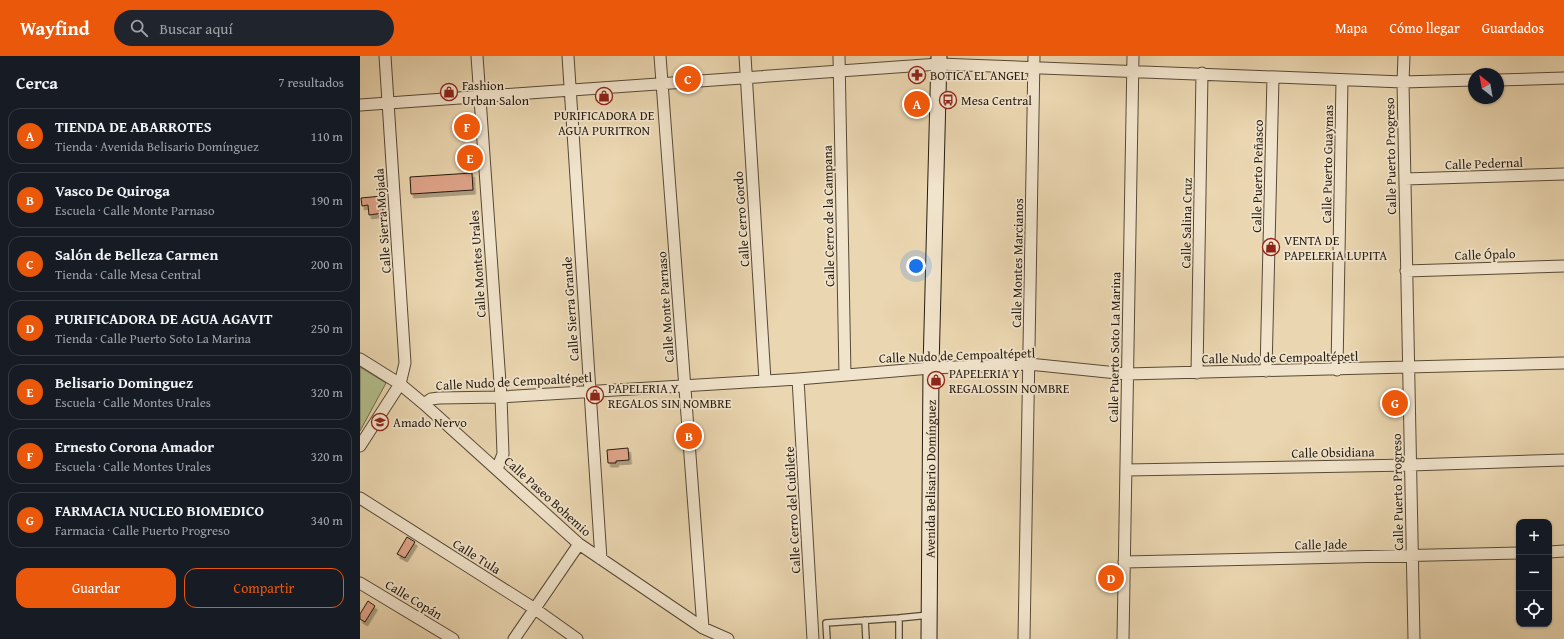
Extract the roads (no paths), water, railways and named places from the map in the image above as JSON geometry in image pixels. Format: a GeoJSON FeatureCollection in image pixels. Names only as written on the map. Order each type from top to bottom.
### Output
{"type":"FeatureCollection","features":[{"type":"Feature","properties":{"kind":"main road","name":"Avenida Belisario Domínguez"},"geometry":{"type":"LineString","coordinates":[[929,639],[931,368],[939,60]]}},
{"type":"Feature","properties":{"kind":"street","name":"Calle Sierra Mojada"},"geometry":{"type":"LineString","coordinates":[[360,446],[400,384],[405,363],[385,56]]}},
{"type":"Feature","properties":{"kind":"street","name":"Calle Montes Urales"},"geometry":{"type":"LineString","coordinates":[[477,56],[501,397],[503,454],[497,469]]}},
{"type":"Feature","properties":{"kind":"street","name":"Calle Sierra Grande"},"geometry":{"type":"LineString","coordinates":[[568,56],[601,559]]}},
{"type":"Feature","properties":{"kind":"street","name":"Calle Monte Parnaso"},"geometry":{"type":"LineString","coordinates":[[660,56],[703,628]]}},
{"type":"Feature","properties":{"kind":"street","name":"Calle Cerro Gordo"},"geometry":{"type":"LineString","coordinates":[[745,56],[765,380]]}},
{"type":"Feature","properties":{"kind":"street","name":"Calle Cerro de la Campana"},"geometry":{"type":"LineString","coordinates":[[838,56],[845,375]]}},
{"type":"Feature","properties":{"kind":"street","name":"Calle Puerto Soto La Marina"},"geometry":{"type":"LineString","coordinates":[[1123,639],[1133,56]]}},
{"type":"Feature","properties":{"kind":"street","name":"Calle Puerto Progreso"},"geometry":{"type":"LineString","coordinates":[[1404,56],[1403,82],[1406,271],[1414,639]]}},
{"type":"Feature","properties":{"kind":"street"},"geometry":{"type":"LineString","coordinates":[[360,105],[839,71],[939,60],[1034,62],[1133,71],[1342,80],[1403,82],[1468,80]]}},
{"type":"Feature","properties":{"kind":"street","name":"Calle Montes Marcianos"},"geometry":{"type":"LineString","coordinates":[[1024,639],[1034,62]]}},
{"type":"Feature","properties":{"kind":"street","name":"Calle Salina Cruz"},"geometry":{"type":"LineString","coordinates":[[1197,373],[1202,73]]}},
{"type":"Feature","properties":{"kind":"street","name":"Calle Puerto Peñasco"},"geometry":{"type":"LineString","coordinates":[[1266,371],[1273,77]]}},
{"type":"Feature","properties":{"kind":"street"},"geometry":{"type":"LineString","coordinates":[[1504,80],[1564,78]]}},
{"type":"Feature","properties":{"kind":"street","name":"Calle Puerto Guaymas"},"geometry":{"type":"LineString","coordinates":[[1337,370],[1342,80]]}},
{"type":"Feature","properties":{"kind":"street","name":"Calle Pedernal"},"geometry":{"type":"LineString","coordinates":[[1405,179],[1564,174]]}},
{"type":"Feature","properties":{"kind":"street","name":"Calle Ópalo"},"geometry":{"type":"LineString","coordinates":[[1406,271],[1564,266]]}},
{"type":"Feature","properties":{"kind":"street","name":"Calle Paseo Bohemio"},"geometry":{"type":"LineString","coordinates":[[360,359],[400,384],[424,404],[579,544],[703,628],[728,639]]}},
{"type":"Feature","properties":{"kind":"street","name":"Calle Nudo de Cempoaltépetl"},"geometry":{"type":"LineString","coordinates":[[424,404],[431,399],[439,398],[501,397],[798,379],[931,368],[1029,364],[1128,374],[1337,370],[1564,363]]}},
{"type":"Feature","properties":{"kind":"street","name":"Calle Cerro del Cubilete"},"geometry":{"type":"LineString","coordinates":[[798,379],[813,639]]}},
{"type":"Feature","properties":{"kind":"street","name":"Calle Obsidiana"},"geometry":{"type":"LineString","coordinates":[[1126,470],[1410,465],[1564,460]]}},
{"type":"Feature","properties":{"kind":"street","name":"Calle Tula"},"geometry":{"type":"LineString","coordinates":[[360,498],[535,609],[578,639]]}},
{"type":"Feature","properties":{"kind":"street"},"geometry":{"type":"LineString","coordinates":[[514,639],[579,544]]}},
{"type":"Feature","properties":{"kind":"street"},"geometry":{"type":"LineString","coordinates":[[1552,552],[1564,551]]}},
{"type":"Feature","properties":{"kind":"street","name":"Calle Jade"},"geometry":{"type":"LineString","coordinates":[[1124,562],[1516,553]]}},
{"type":"Feature","properties":{"kind":"street","name":"Calle Copán"},"geometry":{"type":"LineString","coordinates":[[360,583],[452,639]]}},
{"type":"Feature","properties":{"kind":"lane"},"geometry":{"type":"LineString","coordinates":[[827,639],[826,623],[929,615]]}},
{"type":"Feature","properties":{"kind":"lane"},"geometry":{"type":"LineString","coordinates":[[899,618],[899,639]]}},
{"type":"Feature","properties":{"kind":"lane"},"geometry":{"type":"LineString","coordinates":[[865,620],[866,639]]}},
{"type":"Feature","properties":{"kind":"place","name":"BOTICA EL ANGEL"},"geometry":{"type":"Point","coordinates":[917,75]}},
{"type":"Feature","properties":{"kind":"place","name":"Salón de Belleza Carmen"},"geometry":{"type":"Point","coordinates":[688,79]}},
{"type":"Feature","properties":{"kind":"place","name":"Fashion Urban Salon"},"geometry":{"type":"Point","coordinates":[449,92]}},
{"type":"Feature","properties":{"kind":"place","name":"PURIFICADORA DE AGUA PURITRON"},"geometry":{"type":"Point","coordinates":[604,96]}},
{"type":"Feature","properties":{"kind":"place","name":"Mesa Central"},"geometry":{"type":"Point","coordinates":[948,100]}},
{"type":"Feature","properties":{"kind":"place","name":"TIENDA DE ABARROTES"},"geometry":{"type":"Point","coordinates":[917,104]}},
{"type":"Feature","properties":{"kind":"place","name":"Ernesto Corona Amador"},"geometry":{"type":"Point","coordinates":[467,127]}},
{"type":"Feature","properties":{"kind":"place","name":"Belisario Dominguez"},"geometry":{"type":"Point","coordinates":[470,158]}},
{"type":"Feature","properties":{"kind":"place","name":"VENTA DE PAPELERIA LUPITA"},"geometry":{"type":"Point","coordinates":[1271,247]}},
{"type":"Feature","properties":{"kind":"place","name":"PAPELERIA Y REGALOSSIN NOMBRE"},"geometry":{"type":"Point","coordinates":[936,380]}},
{"type":"Feature","properties":{"kind":"place","name":"PAPELERIA Y REGALOS SIN NOMBRE"},"geometry":{"type":"Point","coordinates":[595,395]}},
{"type":"Feature","properties":{"kind":"place","name":"FARMACIA NUCLEO BIOMEDICO"},"geometry":{"type":"Point","coordinates":[1395,403]}},
{"type":"Feature","properties":{"kind":"place","name":"Amado Nervo"},"geometry":{"type":"Point","coordinates":[380,422]}},
{"type":"Feature","properties":{"kind":"place","name":"Vasco De Quiroga"},"geometry":{"type":"Point","coordinates":[689,436]}},
{"type":"Feature","properties":{"kind":"place","name":"PURIFICADORA DE AGUA AGAVIT"},"geometry":{"type":"Point","coordinates":[1111,578]}}]}
